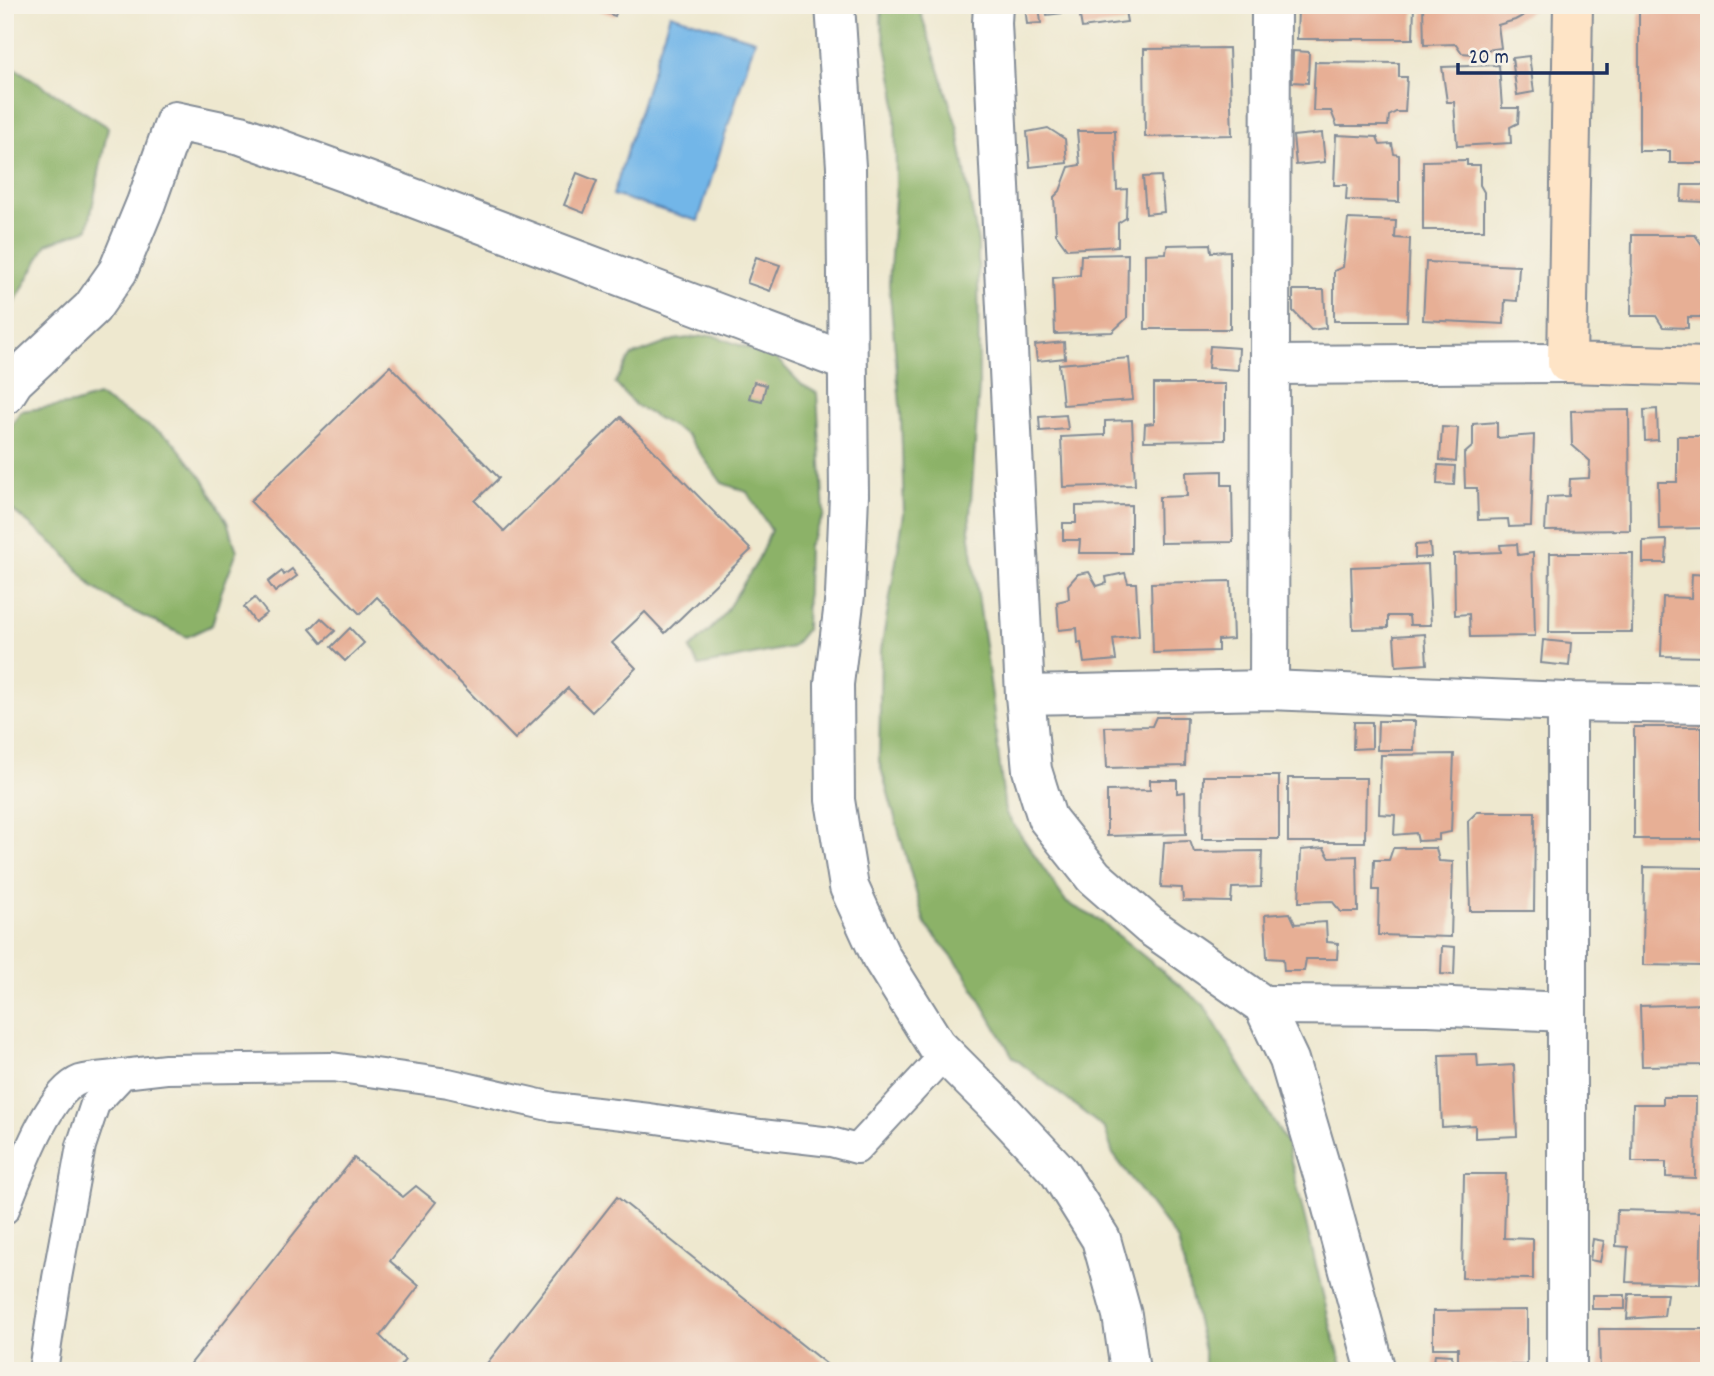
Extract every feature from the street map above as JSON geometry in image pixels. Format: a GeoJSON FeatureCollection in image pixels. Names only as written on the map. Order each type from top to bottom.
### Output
{"type":"FeatureCollection","features":[{"type":"Feature","properties":{"kind":"street"},"geometry":{"type":"LineString","coordinates":[[835,5],[846,167],[849,495],[845,595],[834,684],[835,800],[849,887],[881,957],[936,1045],[1059,1172],[1101,1239],[1122,1315],[1130,1371]]}},
{"type":"Feature","properties":{"kind":"street"},"geometry":{"type":"LineString","coordinates":[[993,5],[1025,695],[1032,770],[1047,818],[1094,877],[1150,926],[1263,1005],[1289,1060],[1376,1371]]}},
{"type":"Feature","properties":{"kind":"street"},"geometry":{"type":"LineString","coordinates":[[1269,690],[1271,5]]}},
{"type":"Feature","properties":{"kind":"street"},"geometry":{"type":"LineString","coordinates":[[1567,363],[1573,5]]}},
{"type":"Feature","properties":{"kind":"street"},"geometry":{"type":"LineString","coordinates":[[5,395],[14,381],[92,307],[118,271],[175,121],[254,139],[847,362]]}},
{"type":"Feature","properties":{"kind":"street"},"geometry":{"type":"LineString","coordinates":[[1270,365],[1567,363],[1709,367]]}},
{"type":"Feature","properties":{"kind":"street"},"geometry":{"type":"LineString","coordinates":[[1025,695],[1269,690],[1567,702],[1709,704]]}},
{"type":"Feature","properties":{"kind":"street"},"geometry":{"type":"LineString","coordinates":[[1567,702],[1567,1371]]}},
{"type":"Feature","properties":{"kind":"street"},"geometry":{"type":"LineString","coordinates":[[1263,1005],[1428,1006],[1566,1012]]}},
{"type":"Feature","properties":{"kind":"lane"},"geometry":{"type":"LineString","coordinates":[[5,1209],[46,1115],[66,1090],[79,1080],[166,1069],[332,1067],[448,1083],[553,1107],[831,1142],[857,1149],[945,1055]]}},
{"type":"Feature","properties":{"kind":"lane"},"geometry":{"type":"LineString","coordinates":[[43,1371],[81,1146],[95,1104],[123,1074]]}},
{"type":"Feature","properties":{"kind":"green space"},"geometry":{"type":"Polygon","coordinates":[[[882,5],[922,5],[920,10],[957,126],[978,243],[979,387],[969,530],[1005,812],[1067,903],[1098,919],[1204,1005],[1287,1144],[1331,1328],[1344,1371],[1204,1371],[1204,1351],[1178,1241],[1113,1154],[1105,1129],[1013,1057],[963,970],[925,924],[879,761],[881,650],[904,514],[901,416],[889,284],[896,185],[895,91],[881,22],[882,5]]]}},
{"type":"Feature","properties":{"kind":"green space"},"geometry":{"type":"Polygon","coordinates":[[[5,62],[108,127],[88,229],[47,244],[5,320],[5,62]]]}},
{"type":"Feature","properties":{"kind":"green space"},"geometry":{"type":"Polygon","coordinates":[[[712,335],[777,359],[801,384],[817,393],[824,515],[808,546],[806,630],[792,647],[699,666],[690,649],[721,619],[757,562],[771,530],[747,492],[722,483],[687,435],[635,405],[615,383],[631,356],[674,340],[712,335]]]}},
{"type":"Feature","properties":{"kind":"green space"},"geometry":{"type":"Polygon","coordinates":[[[98,396],[171,439],[203,479],[227,522],[237,551],[212,625],[187,637],[124,607],[93,587],[62,551],[5,504],[5,435],[21,411],[73,404],[98,396]]]}},
{"type":"Feature","properties":{"kind":"water"},"geometry":{"type":"Polygon","coordinates":[[[670,14],[755,40],[698,221],[613,195],[670,14]]]}},
{"type":"Feature","properties":{"kind":"building"},"geometry":{"type":"Polygon","coordinates":[[[583,5],[619,5],[615,16],[583,5]]]}},
{"type":"Feature","properties":{"kind":"building"},"geometry":{"type":"Polygon","coordinates":[[[1025,5],[1039,5],[1041,23],[1027,24],[1025,5]]]}},
{"type":"Feature","properties":{"kind":"building"},"geometry":{"type":"Polygon","coordinates":[[[1045,5],[1124,5],[1127,22],[1082,28],[1079,11],[1047,15],[1045,5]]]}},
{"type":"Feature","properties":{"kind":"building"},"geometry":{"type":"Polygon","coordinates":[[[1307,5],[1414,5],[1413,39],[1297,39],[1298,8],[1307,5]]]}},
{"type":"Feature","properties":{"kind":"building"},"geometry":{"type":"Polygon","coordinates":[[[1423,5],[1537,5],[1537,8],[1515,20],[1498,25],[1501,48],[1487,50],[1484,55],[1462,53],[1456,44],[1424,45],[1423,5]]]}},
{"type":"Feature","properties":{"kind":"building"},"geometry":{"type":"Polygon","coordinates":[[[1709,11],[1709,163],[1670,163],[1670,151],[1639,151],[1639,12],[1709,11]]]}},
{"type":"Feature","properties":{"kind":"building"},"geometry":{"type":"Polygon","coordinates":[[[1229,48],[1232,135],[1145,137],[1144,49],[1229,48]]]}},
{"type":"Feature","properties":{"kind":"building"},"geometry":{"type":"Polygon","coordinates":[[[1293,51],[1309,52],[1308,83],[1292,82],[1293,51]]]}},
{"type":"Feature","properties":{"kind":"building"},"geometry":{"type":"Polygon","coordinates":[[[1529,56],[1534,92],[1517,95],[1512,58],[1529,56]]]}},
{"type":"Feature","properties":{"kind":"building"},"geometry":{"type":"Polygon","coordinates":[[[1315,62],[1399,63],[1399,77],[1407,77],[1405,112],[1396,112],[1389,116],[1388,126],[1337,126],[1331,111],[1313,111],[1315,62]]]}},
{"type":"Feature","properties":{"kind":"building"},"geometry":{"type":"Polygon","coordinates":[[[1499,65],[1502,108],[1519,108],[1518,123],[1510,127],[1511,143],[1457,146],[1454,102],[1447,102],[1442,67],[1499,65]]]}},
{"type":"Feature","properties":{"kind":"building"},"geometry":{"type":"Polygon","coordinates":[[[1048,128],[1065,139],[1067,163],[1030,167],[1027,132],[1048,128]]]}},
{"type":"Feature","properties":{"kind":"building"},"geometry":{"type":"Polygon","coordinates":[[[1077,131],[1115,131],[1117,190],[1127,189],[1126,218],[1118,223],[1118,246],[1067,249],[1056,234],[1054,197],[1060,191],[1069,167],[1080,165],[1077,131]]]}},
{"type":"Feature","properties":{"kind":"building"},"geometry":{"type":"Polygon","coordinates":[[[1322,133],[1325,162],[1296,165],[1293,136],[1322,133]]]}},
{"type":"Feature","properties":{"kind":"building"},"geometry":{"type":"Polygon","coordinates":[[[1336,135],[1377,137],[1380,145],[1392,144],[1394,154],[1399,155],[1399,202],[1346,200],[1347,185],[1334,185],[1336,135]]]}},
{"type":"Feature","properties":{"kind":"building"},"geometry":{"type":"Polygon","coordinates":[[[1467,160],[1467,165],[1480,165],[1480,185],[1484,192],[1484,230],[1423,230],[1423,161],[1467,160]]]}},
{"type":"Feature","properties":{"kind":"building"},"geometry":{"type":"Polygon","coordinates":[[[577,173],[597,181],[584,213],[564,205],[577,173]]]}},
{"type":"Feature","properties":{"kind":"building"},"geometry":{"type":"Polygon","coordinates":[[[1161,176],[1164,212],[1146,214],[1143,177],[1161,176]]]}},
{"type":"Feature","properties":{"kind":"building"},"geometry":{"type":"Polygon","coordinates":[[[1682,185],[1706,185],[1706,202],[1681,201],[1682,185]]]}},
{"type":"Feature","properties":{"kind":"building"},"geometry":{"type":"Polygon","coordinates":[[[1348,219],[1396,221],[1395,238],[1410,239],[1407,321],[1334,321],[1334,271],[1343,267],[1348,219]]]}},
{"type":"Feature","properties":{"kind":"building"},"geometry":{"type":"Polygon","coordinates":[[[1632,235],[1695,235],[1703,246],[1709,246],[1709,317],[1688,317],[1688,328],[1663,327],[1656,316],[1631,316],[1632,235]]]}},
{"type":"Feature","properties":{"kind":"building"},"geometry":{"type":"Polygon","coordinates":[[[1210,244],[1211,252],[1230,251],[1230,329],[1145,329],[1145,254],[1166,253],[1167,245],[1210,244]]]}},
{"type":"Feature","properties":{"kind":"building"},"geometry":{"type":"Polygon","coordinates":[[[1128,254],[1127,318],[1112,332],[1055,334],[1053,278],[1080,275],[1081,255],[1128,254]]]}},
{"type":"Feature","properties":{"kind":"building"},"geometry":{"type":"Polygon","coordinates":[[[756,257],[780,265],[770,291],[747,283],[756,257]]]}},
{"type":"Feature","properties":{"kind":"building"},"geometry":{"type":"Polygon","coordinates":[[[1426,262],[1519,266],[1517,301],[1505,300],[1504,324],[1423,320],[1426,262]]]}},
{"type":"Feature","properties":{"kind":"building"},"geometry":{"type":"Polygon","coordinates":[[[1293,290],[1324,290],[1326,328],[1311,330],[1293,311],[1293,290]]]}},
{"type":"Feature","properties":{"kind":"building"},"geometry":{"type":"Polygon","coordinates":[[[1064,342],[1065,358],[1037,361],[1035,345],[1064,342]]]}},
{"type":"Feature","properties":{"kind":"building"},"geometry":{"type":"Polygon","coordinates":[[[1210,346],[1239,348],[1238,370],[1208,368],[1210,346]]]}},
{"type":"Feature","properties":{"kind":"building"},"geometry":{"type":"Polygon","coordinates":[[[1129,358],[1133,400],[1063,405],[1059,364],[1129,358]]]}},
{"type":"Feature","properties":{"kind":"building"},"geometry":{"type":"Polygon","coordinates":[[[390,366],[499,478],[475,501],[504,531],[621,417],[751,550],[665,633],[645,612],[612,643],[636,668],[592,712],[568,688],[515,739],[377,597],[360,614],[250,501],[390,366]]]}},
{"type":"Feature","properties":{"kind":"building"},"geometry":{"type":"Polygon","coordinates":[[[754,382],[766,385],[762,401],[749,398],[754,382]]]}},
{"type":"Feature","properties":{"kind":"building"},"geometry":{"type":"Polygon","coordinates":[[[1154,384],[1225,384],[1225,440],[1144,441],[1145,424],[1154,423],[1154,384]]]}},
{"type":"Feature","properties":{"kind":"building"},"geometry":{"type":"Polygon","coordinates":[[[1657,409],[1658,440],[1645,441],[1644,410],[1657,409]]]}},
{"type":"Feature","properties":{"kind":"building"},"geometry":{"type":"Polygon","coordinates":[[[1629,410],[1630,530],[1545,531],[1547,497],[1569,496],[1570,479],[1589,478],[1590,461],[1572,445],[1571,411],[1629,410]]]}},
{"type":"Feature","properties":{"kind":"building"},"geometry":{"type":"Polygon","coordinates":[[[1066,415],[1068,429],[1040,431],[1039,417],[1066,415]]]}},
{"type":"Feature","properties":{"kind":"building"},"geometry":{"type":"Polygon","coordinates":[[[1132,420],[1135,485],[1063,487],[1061,437],[1105,435],[1105,421],[1132,420]]]}},
{"type":"Feature","properties":{"kind":"building"},"geometry":{"type":"Polygon","coordinates":[[[1497,422],[1497,438],[1534,435],[1531,526],[1509,527],[1508,519],[1478,520],[1477,488],[1465,488],[1464,454],[1473,446],[1473,424],[1497,422]]]}},
{"type":"Feature","properties":{"kind":"building"},"geometry":{"type":"Polygon","coordinates":[[[1442,427],[1458,428],[1456,462],[1440,460],[1442,427]]]}},
{"type":"Feature","properties":{"kind":"building"},"geometry":{"type":"Polygon","coordinates":[[[1677,436],[1709,436],[1709,528],[1659,529],[1658,482],[1677,482],[1677,436]]]}},
{"type":"Feature","properties":{"kind":"building"},"geometry":{"type":"Polygon","coordinates":[[[1438,465],[1455,466],[1454,485],[1437,484],[1438,465]]]}},
{"type":"Feature","properties":{"kind":"building"},"geometry":{"type":"Polygon","coordinates":[[[1222,471],[1222,485],[1232,485],[1233,542],[1160,543],[1159,497],[1187,496],[1186,472],[1222,471]]]}},
{"type":"Feature","properties":{"kind":"building"},"geometry":{"type":"Polygon","coordinates":[[[1131,505],[1131,553],[1079,553],[1080,540],[1063,540],[1063,523],[1076,523],[1076,506],[1131,505]]]}},
{"type":"Feature","properties":{"kind":"building"},"geometry":{"type":"Polygon","coordinates":[[[1667,540],[1666,563],[1643,563],[1643,541],[1667,540]]]}},
{"type":"Feature","properties":{"kind":"building"},"geometry":{"type":"Polygon","coordinates":[[[1430,544],[1431,557],[1415,558],[1415,545],[1430,544]]]}},
{"type":"Feature","properties":{"kind":"building"},"geometry":{"type":"Polygon","coordinates":[[[1517,544],[1518,555],[1533,553],[1535,636],[1470,637],[1469,614],[1455,615],[1454,554],[1501,552],[1500,545],[1517,544]]]}},
{"type":"Feature","properties":{"kind":"building"},"geometry":{"type":"Polygon","coordinates":[[[1550,553],[1633,553],[1632,632],[1549,632],[1550,553]]]}},
{"type":"Feature","properties":{"kind":"building"},"geometry":{"type":"Polygon","coordinates":[[[1428,564],[1431,625],[1410,625],[1409,616],[1388,616],[1388,628],[1353,629],[1351,567],[1428,564]]]}},
{"type":"Feature","properties":{"kind":"building"},"geometry":{"type":"Polygon","coordinates":[[[292,569],[297,576],[275,592],[268,582],[282,571],[284,575],[292,569]]]}},
{"type":"Feature","properties":{"kind":"building"},"geometry":{"type":"Polygon","coordinates":[[[1089,572],[1097,586],[1107,583],[1106,577],[1125,573],[1128,583],[1136,583],[1139,636],[1113,639],[1116,660],[1084,663],[1077,628],[1059,630],[1057,602],[1069,599],[1068,585],[1078,574],[1089,572]]]}},
{"type":"Feature","properties":{"kind":"building"},"geometry":{"type":"Polygon","coordinates":[[[1692,574],[1709,575],[1709,657],[1661,656],[1663,597],[1691,598],[1692,574]]]}},
{"type":"Feature","properties":{"kind":"building"},"geometry":{"type":"Polygon","coordinates":[[[1231,581],[1233,639],[1218,640],[1218,651],[1153,653],[1151,583],[1231,581]]]}},
{"type":"Feature","properties":{"kind":"building"},"geometry":{"type":"Polygon","coordinates":[[[255,598],[267,613],[255,622],[244,607],[255,598]]]}},
{"type":"Feature","properties":{"kind":"building"},"geometry":{"type":"Polygon","coordinates":[[[321,618],[335,631],[322,643],[310,629],[321,618]]]}},
{"type":"Feature","properties":{"kind":"building"},"geometry":{"type":"Polygon","coordinates":[[[350,628],[364,643],[345,661],[331,647],[350,628]]]}},
{"type":"Feature","properties":{"kind":"building"},"geometry":{"type":"Polygon","coordinates":[[[1425,634],[1427,664],[1396,666],[1394,636],[1425,634]]]}},
{"type":"Feature","properties":{"kind":"building"},"geometry":{"type":"Polygon","coordinates":[[[1543,640],[1571,643],[1569,666],[1541,663],[1543,640]]]}},
{"type":"Feature","properties":{"kind":"building"},"geometry":{"type":"Polygon","coordinates":[[[1156,717],[1187,717],[1185,766],[1107,768],[1105,727],[1152,726],[1156,717]]]}},
{"type":"Feature","properties":{"kind":"building"},"geometry":{"type":"Polygon","coordinates":[[[1378,721],[1415,721],[1414,750],[1377,750],[1378,721]]]}},
{"type":"Feature","properties":{"kind":"building"},"geometry":{"type":"Polygon","coordinates":[[[1354,722],[1372,722],[1372,748],[1353,749],[1354,722]]]}},
{"type":"Feature","properties":{"kind":"building"},"geometry":{"type":"Polygon","coordinates":[[[1634,727],[1702,727],[1702,839],[1634,839],[1634,727]]]}},
{"type":"Feature","properties":{"kind":"building"},"geometry":{"type":"Polygon","coordinates":[[[1454,754],[1451,832],[1439,834],[1439,840],[1418,841],[1416,833],[1394,835],[1395,815],[1379,814],[1381,755],[1454,754]]]}},
{"type":"Feature","properties":{"kind":"building"},"geometry":{"type":"Polygon","coordinates":[[[1203,776],[1279,776],[1279,839],[1202,839],[1203,776]]]}},
{"type":"Feature","properties":{"kind":"building"},"geometry":{"type":"Polygon","coordinates":[[[1288,778],[1366,778],[1365,842],[1288,842],[1288,778]]]}},
{"type":"Feature","properties":{"kind":"building"},"geometry":{"type":"Polygon","coordinates":[[[1150,780],[1177,780],[1177,793],[1185,792],[1186,834],[1107,836],[1107,791],[1150,790],[1150,780]]]}},
{"type":"Feature","properties":{"kind":"building"},"geometry":{"type":"Polygon","coordinates":[[[1477,812],[1535,812],[1534,911],[1470,911],[1468,821],[1477,812]]]}},
{"type":"Feature","properties":{"kind":"building"},"geometry":{"type":"Polygon","coordinates":[[[1190,841],[1194,852],[1262,851],[1261,887],[1232,888],[1231,902],[1183,901],[1182,888],[1161,887],[1164,842],[1190,841]]]}},
{"type":"Feature","properties":{"kind":"building"},"geometry":{"type":"Polygon","coordinates":[[[1324,848],[1329,857],[1357,856],[1358,912],[1341,912],[1332,901],[1299,902],[1301,850],[1324,848]]]}},
{"type":"Feature","properties":{"kind":"building"},"geometry":{"type":"Polygon","coordinates":[[[1393,848],[1436,848],[1439,861],[1453,862],[1451,937],[1378,935],[1379,890],[1373,890],[1374,860],[1389,860],[1393,848]]]}},
{"type":"Feature","properties":{"kind":"building"},"geometry":{"type":"Polygon","coordinates":[[[1644,867],[1706,868],[1704,966],[1643,965],[1644,867]]]}},
{"type":"Feature","properties":{"kind":"building"},"geometry":{"type":"Polygon","coordinates":[[[1290,913],[1295,924],[1326,922],[1327,942],[1338,943],[1337,959],[1306,959],[1304,971],[1284,971],[1283,959],[1267,958],[1265,915],[1290,913]]]}},
{"type":"Feature","properties":{"kind":"building"},"geometry":{"type":"Polygon","coordinates":[[[1442,946],[1455,947],[1454,975],[1441,974],[1442,946]]]}},
{"type":"Feature","properties":{"kind":"building"},"geometry":{"type":"Polygon","coordinates":[[[1702,1004],[1705,1065],[1642,1066],[1640,1006],[1702,1004]]]}},
{"type":"Feature","properties":{"kind":"building"},"geometry":{"type":"Polygon","coordinates":[[[1477,1054],[1478,1067],[1514,1065],[1517,1136],[1475,1138],[1475,1125],[1442,1127],[1439,1055],[1477,1054]]]}},
{"type":"Feature","properties":{"kind":"building"},"geometry":{"type":"Polygon","coordinates":[[[1663,1097],[1696,1097],[1695,1178],[1666,1177],[1666,1162],[1632,1162],[1633,1104],[1663,1104],[1663,1097]]]}},
{"type":"Feature","properties":{"kind":"building"},"geometry":{"type":"Polygon","coordinates":[[[354,1158],[403,1197],[416,1186],[436,1202],[390,1261],[419,1286],[380,1336],[405,1360],[396,1371],[185,1371],[354,1158]]]}},
{"type":"Feature","properties":{"kind":"building"},"geometry":{"type":"Polygon","coordinates":[[[1464,1174],[1506,1174],[1504,1238],[1533,1239],[1533,1279],[1462,1278],[1464,1174]]]}},
{"type":"Feature","properties":{"kind":"building"},"geometry":{"type":"Polygon","coordinates":[[[617,1197],[835,1371],[481,1371],[617,1197]]]}},
{"type":"Feature","properties":{"kind":"building"},"geometry":{"type":"Polygon","coordinates":[[[1617,1210],[1702,1212],[1700,1284],[1626,1282],[1628,1247],[1616,1246],[1617,1210]]]}},
{"type":"Feature","properties":{"kind":"building"},"geometry":{"type":"Polygon","coordinates":[[[1593,1239],[1604,1241],[1600,1262],[1590,1260],[1593,1239]]]}},
{"type":"Feature","properties":{"kind":"building"},"geometry":{"type":"Polygon","coordinates":[[[1629,1294],[1667,1294],[1664,1316],[1627,1319],[1629,1294]]]}},
{"type":"Feature","properties":{"kind":"building"},"geometry":{"type":"Polygon","coordinates":[[[1592,1295],[1625,1295],[1625,1309],[1592,1309],[1592,1295]]]}},
{"type":"Feature","properties":{"kind":"building"},"geometry":{"type":"Polygon","coordinates":[[[1527,1310],[1527,1365],[1458,1366],[1458,1348],[1433,1348],[1433,1311],[1527,1310]]]}},
{"type":"Feature","properties":{"kind":"building"},"geometry":{"type":"Polygon","coordinates":[[[1599,1329],[1704,1329],[1707,1371],[1600,1371],[1599,1329]]]}},
{"type":"Feature","properties":{"kind":"building"},"geometry":{"type":"Polygon","coordinates":[[[1435,1354],[1452,1355],[1450,1371],[1433,1371],[1435,1354]]]}}]}
